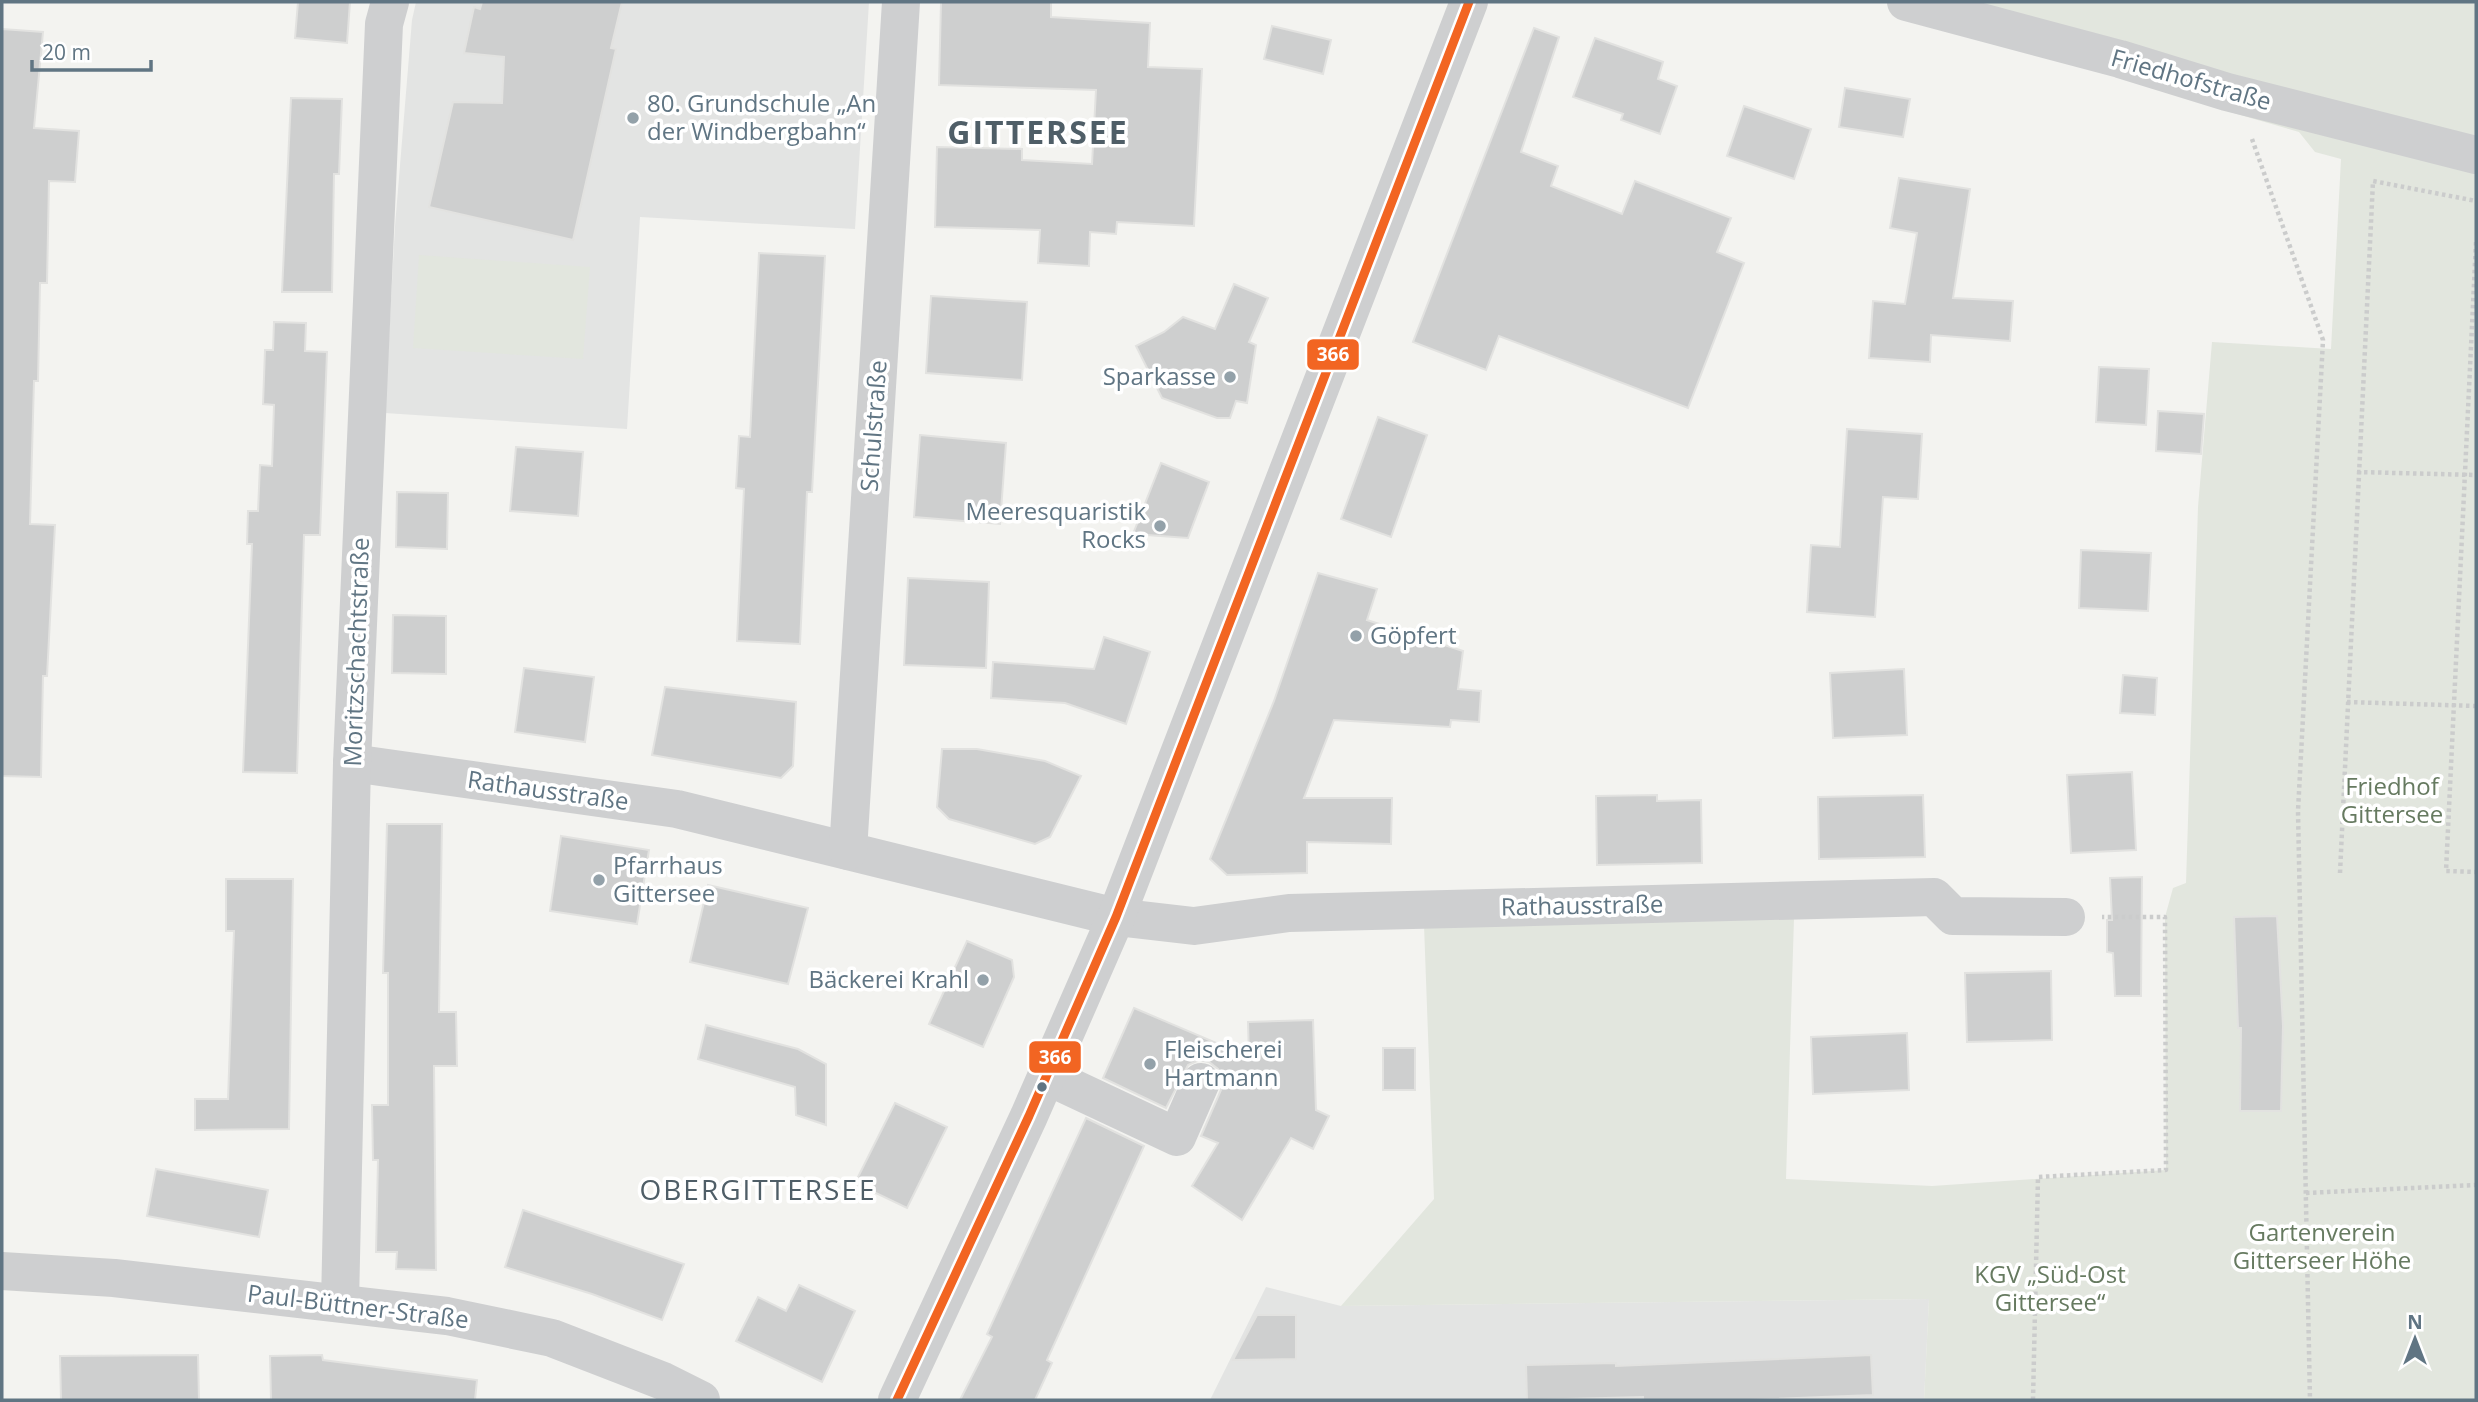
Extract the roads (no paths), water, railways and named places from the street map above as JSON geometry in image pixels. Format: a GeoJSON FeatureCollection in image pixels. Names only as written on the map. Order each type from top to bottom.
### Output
{"type":"FeatureCollection","features":[{"type":"Feature","properties":{"kind":"street","name":"Moritzschachtstraße"},"geometry":{"type":"LineString","coordinates":[[340,1303],[352,763],[383,38],[390,2]]}},
{"type":"Feature","properties":{"kind":"street","name":"Schulstraße"},"geometry":{"type":"LineString","coordinates":[[848,851],[901,2]]}},
{"type":"Feature","properties":{"kind":"street"},"geometry":{"type":"LineString","coordinates":[[897,1400],[1047,1076],[1116,917],[1469,2]]}},
{"type":"Feature","properties":{"kind":"street","name":"Friedhofstraße"},"geometry":{"type":"LineString","coordinates":[[1906,2],[2120,59],[2227,92],[2476,155]]}},
{"type":"Feature","properties":{"kind":"street","name":"Rathausstraße"},"geometry":{"type":"LineString","coordinates":[[352,763],[677,809],[1116,917],[1195,926],[1289,913],[1934,897],[1952,916],[2067,918]]}},
{"type":"Feature","properties":{"kind":"street"},"geometry":{"type":"LineString","coordinates":[[1047,1076],[1177,1137],[1201,1082]]}},
{"type":"Feature","properties":{"kind":"street","name":"Paul-Büttner-Straße"},"geometry":{"type":"LineString","coordinates":[[2,1271],[114,1278],[447,1316],[552,1338],[663,1381],[701,1400]]}},
{"type":"Feature","properties":{"kind":"place","name":"80. Grundschule „An der Windbergbahn“"},"geometry":{"type":"Point","coordinates":[633,118]}},
{"type":"Feature","properties":{"kind":"place","name":"Sparkasse"},"geometry":{"type":"Point","coordinates":[1230,377]}},
{"type":"Feature","properties":{"kind":"place","name":"Meeresquaristik Rocks"},"geometry":{"type":"Point","coordinates":[1160,526]}},
{"type":"Feature","properties":{"kind":"place","name":"Göpfert"},"geometry":{"type":"Point","coordinates":[1356,636]}},
{"type":"Feature","properties":{"kind":"place","name":"Pfarrhaus Gittersee"},"geometry":{"type":"Point","coordinates":[599,880]}},
{"type":"Feature","properties":{"kind":"place","name":"Bäckerei Krahl"},"geometry":{"type":"Point","coordinates":[983,980]}},
{"type":"Feature","properties":{"kind":"place","name":"Fleischerei Hartmann"},"geometry":{"type":"Point","coordinates":[1150,1064]}},
{"type":"Feature","properties":{"kind":"district","name":"GITTERSEE"},"geometry":{"type":"Point","coordinates":[1038,133]}},
{"type":"Feature","properties":{"kind":"district","name":"OBERGITTERSEE"},"geometry":{"type":"Point","coordinates":[758,1190]}},
{"type":"Feature","properties":{"kind":"park label","name":"Friedhof Gittersee"},"geometry":{"type":"Point","coordinates":[2392,801]}},
{"type":"Feature","properties":{"kind":"park label","name":"Gartenverein Gitterseer Höhe"},"geometry":{"type":"Point","coordinates":[2322,1247]}},
{"type":"Feature","properties":{"kind":"park label","name":"KGV „Süd-Ost Gittersee“"},"geometry":{"type":"Point","coordinates":[2050,1289]}}]}
